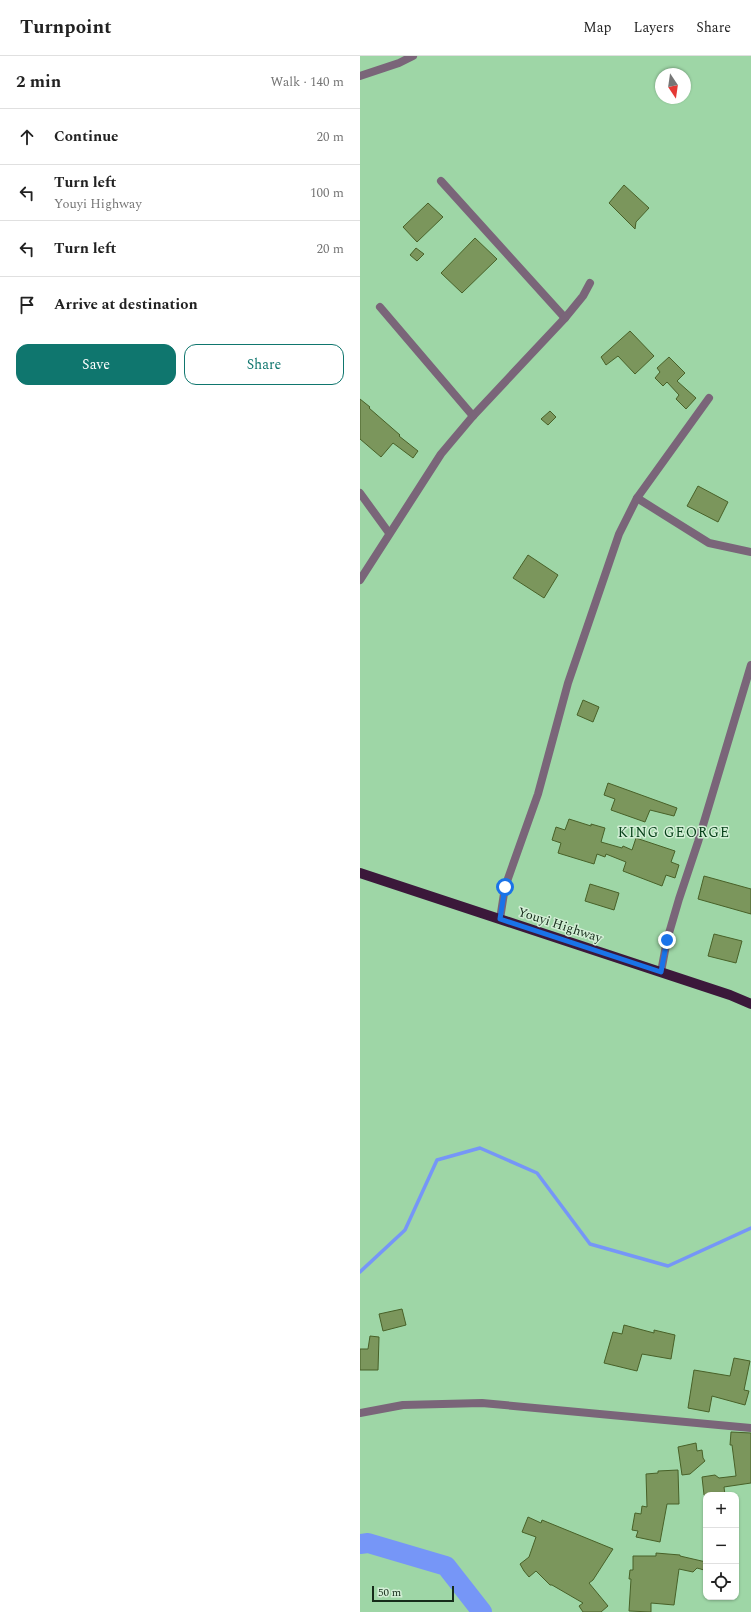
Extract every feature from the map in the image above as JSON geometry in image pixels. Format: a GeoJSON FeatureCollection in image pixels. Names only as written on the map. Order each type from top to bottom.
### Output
{"type":"FeatureCollection","features":[{"type":"Feature","properties":{"kind":"main road","name":"Youyi Highway"},"geometry":{"type":"LineString","coordinates":[[360,873],[730,995],[751,1004]]}},
{"type":"Feature","properties":{"kind":"street"},"geometry":{"type":"LineString","coordinates":[[360,76],[399,63],[413,56]]}},
{"type":"Feature","properties":{"kind":"street"},"geometry":{"type":"LineString","coordinates":[[441,181],[565,318]]}},
{"type":"Feature","properties":{"kind":"street"},"geometry":{"type":"LineString","coordinates":[[360,580],[441,454],[473,416],[565,318],[583,296],[590,283]]}},
{"type":"Feature","properties":{"kind":"street"},"geometry":{"type":"LineString","coordinates":[[380,308],[473,416]]}},
{"type":"Feature","properties":{"kind":"street"},"geometry":{"type":"LineString","coordinates":[[500,919],[505,887],[538,794],[568,682],[619,534],[637,498],[709,398]]}},
{"type":"Feature","properties":{"kind":"street"},"geometry":{"type":"LineString","coordinates":[[360,493],[389,533]]}},
{"type":"Feature","properties":{"kind":"street"},"geometry":{"type":"LineString","coordinates":[[637,498],[709,543],[751,552]]}},
{"type":"Feature","properties":{"kind":"street"},"geometry":{"type":"LineString","coordinates":[[661,972],[667,940],[679,899],[698,842],[751,665]]}},
{"type":"Feature","properties":{"kind":"street"},"geometry":{"type":"LineString","coordinates":[[360,1413],[403,1405],[482,1403],[751,1428]]}},
{"type":"Feature","properties":{"kind":"building"},"geometry":{"type":"Polygon","coordinates":[[[624,185],[649,208],[636,222],[635,229],[609,203],[624,185]]]}},
{"type":"Feature","properties":{"kind":"building"},"geometry":{"type":"Polygon","coordinates":[[[428,203],[443,217],[417,242],[403,227],[428,203]]]}},
{"type":"Feature","properties":{"kind":"building"},"geometry":{"type":"Polygon","coordinates":[[[475,238],[497,259],[462,293],[441,273],[475,238]]]}},
{"type":"Feature","properties":{"kind":"building"},"geometry":{"type":"Polygon","coordinates":[[[416,248],[424,254],[417,261],[410,255],[416,248]]]}},
{"type":"Feature","properties":{"kind":"building"},"geometry":{"type":"Polygon","coordinates":[[[630,331],[654,356],[635,374],[618,356],[606,365],[601,357],[630,331]]]}},
{"type":"Feature","properties":{"kind":"building"},"geometry":{"type":"Polygon","coordinates":[[[669,357],[685,373],[677,381],[696,398],[686,409],[676,399],[679,395],[667,382],[663,386],[655,378],[660,372],[657,368],[669,357]]]}},
{"type":"Feature","properties":{"kind":"building"},"geometry":{"type":"Polygon","coordinates":[[[360,399],[400,435],[399,436],[418,451],[413,458],[393,443],[381,457],[360,439],[360,399]]]}},
{"type":"Feature","properties":{"kind":"building"},"geometry":{"type":"Polygon","coordinates":[[[550,411],[556,417],[548,425],[541,419],[550,411]]]}},
{"type":"Feature","properties":{"kind":"building"},"geometry":{"type":"Polygon","coordinates":[[[698,486],[728,502],[718,522],[687,506],[698,486]]]}},
{"type":"Feature","properties":{"kind":"building"},"geometry":{"type":"Polygon","coordinates":[[[528,555],[558,575],[544,598],[513,578],[528,555]]]}},
{"type":"Feature","properties":{"kind":"building"},"geometry":{"type":"Polygon","coordinates":[[[583,700],[599,707],[593,722],[577,715],[583,700]]]}},
{"type":"Feature","properties":{"kind":"building"},"geometry":{"type":"Polygon","coordinates":[[[608,783],[677,808],[674,816],[650,810],[645,822],[611,810],[615,799],[604,795],[608,783]]]}},
{"type":"Feature","properties":{"kind":"building"},"geometry":{"type":"Polygon","coordinates":[[[569,819],[591,826],[591,824],[605,828],[601,842],[622,848],[623,846],[632,850],[636,838],[675,851],[671,862],[679,865],[675,878],[666,875],[662,886],[623,871],[626,862],[606,854],[605,857],[597,854],[594,864],[558,853],[561,843],[552,840],[556,827],[565,830],[569,819]]]}},
{"type":"Feature","properties":{"kind":"building"},"geometry":{"type":"Polygon","coordinates":[[[704,876],[751,889],[751,914],[698,899],[704,876]]]}},
{"type":"Feature","properties":{"kind":"building"},"geometry":{"type":"Polygon","coordinates":[[[590,884],[619,893],[614,910],[585,901],[590,884]]]}},
{"type":"Feature","properties":{"kind":"building"},"geometry":{"type":"Polygon","coordinates":[[[714,934],[742,941],[736,963],[708,956],[714,934]]]}},
{"type":"Feature","properties":{"kind":"building"},"geometry":{"type":"Polygon","coordinates":[[[402,1309],[406,1325],[383,1331],[379,1314],[402,1309]]]}},
{"type":"Feature","properties":{"kind":"building"},"geometry":{"type":"Polygon","coordinates":[[[624,1325],[654,1333],[654,1330],[675,1335],[671,1359],[642,1354],[637,1371],[604,1363],[613,1332],[622,1334],[624,1325]]]}},
{"type":"Feature","properties":{"kind":"building"},"geometry":{"type":"Polygon","coordinates":[[[370,1336],[379,1337],[378,1370],[360,1370],[360,1349],[368,1349],[370,1336]]]}},
{"type":"Feature","properties":{"kind":"building"},"geometry":{"type":"Polygon","coordinates":[[[734,1358],[750,1361],[744,1390],[749,1391],[745,1405],[712,1396],[709,1412],[688,1408],[694,1370],[730,1376],[734,1358]]]}},
{"type":"Feature","properties":{"kind":"building"},"geometry":{"type":"Polygon","coordinates":[[[731,1432],[751,1433],[751,1483],[724,1487],[725,1492],[704,1492],[702,1477],[715,1475],[719,1478],[736,1476],[732,1445],[730,1445],[731,1432]]]}},
{"type":"Feature","properties":{"kind":"building"},"geometry":{"type":"Polygon","coordinates":[[[696,1443],[697,1451],[702,1450],[705,1461],[690,1474],[682,1475],[678,1447],[696,1443]]]}},
{"type":"Feature","properties":{"kind":"building"},"geometry":{"type":"Polygon","coordinates":[[[678,1470],[679,1504],[667,1504],[660,1542],[636,1537],[638,1531],[632,1530],[635,1513],[641,1514],[642,1506],[647,1507],[646,1474],[658,1473],[658,1471],[678,1470]]]}},
{"type":"Feature","properties":{"kind":"building"},"geometry":{"type":"Polygon","coordinates":[[[528,1517],[541,1523],[542,1520],[613,1549],[593,1580],[589,1583],[608,1606],[601,1612],[583,1612],[579,1606],[583,1603],[550,1585],[536,1571],[529,1577],[524,1571],[520,1564],[529,1557],[536,1537],[522,1532],[528,1517]]]}},
{"type":"Feature","properties":{"kind":"building"},"geometry":{"type":"Polygon","coordinates":[[[656,1553],[680,1555],[703,1561],[703,1570],[697,1568],[693,1572],[679,1569],[674,1605],[651,1603],[651,1612],[629,1611],[631,1579],[629,1579],[630,1570],[633,1570],[633,1556],[656,1556],[656,1553]]]}},
{"type":"Feature","properties":{"kind":"waterway"},"geometry":{"type":"LineString","coordinates":[[360,1272],[405,1230],[437,1160],[480,1148],[537,1173],[590,1244],[668,1266],[751,1228]]}},
{"type":"Feature","properties":{"kind":"waterway"},"geometry":{"type":"LineString","coordinates":[[360,1544],[368,1543],[446,1566],[482,1612]]}},
{"type":"Feature","properties":{"kind":"district","name":"KING GEORGE"},"geometry":{"type":"Point","coordinates":[674,832]}},
{"type":"Feature","properties":{"kind":"route"},"geometry":{"type":"LineString","coordinates":[[505,887],[500,919],[661,972],[667,940]]}}]}
